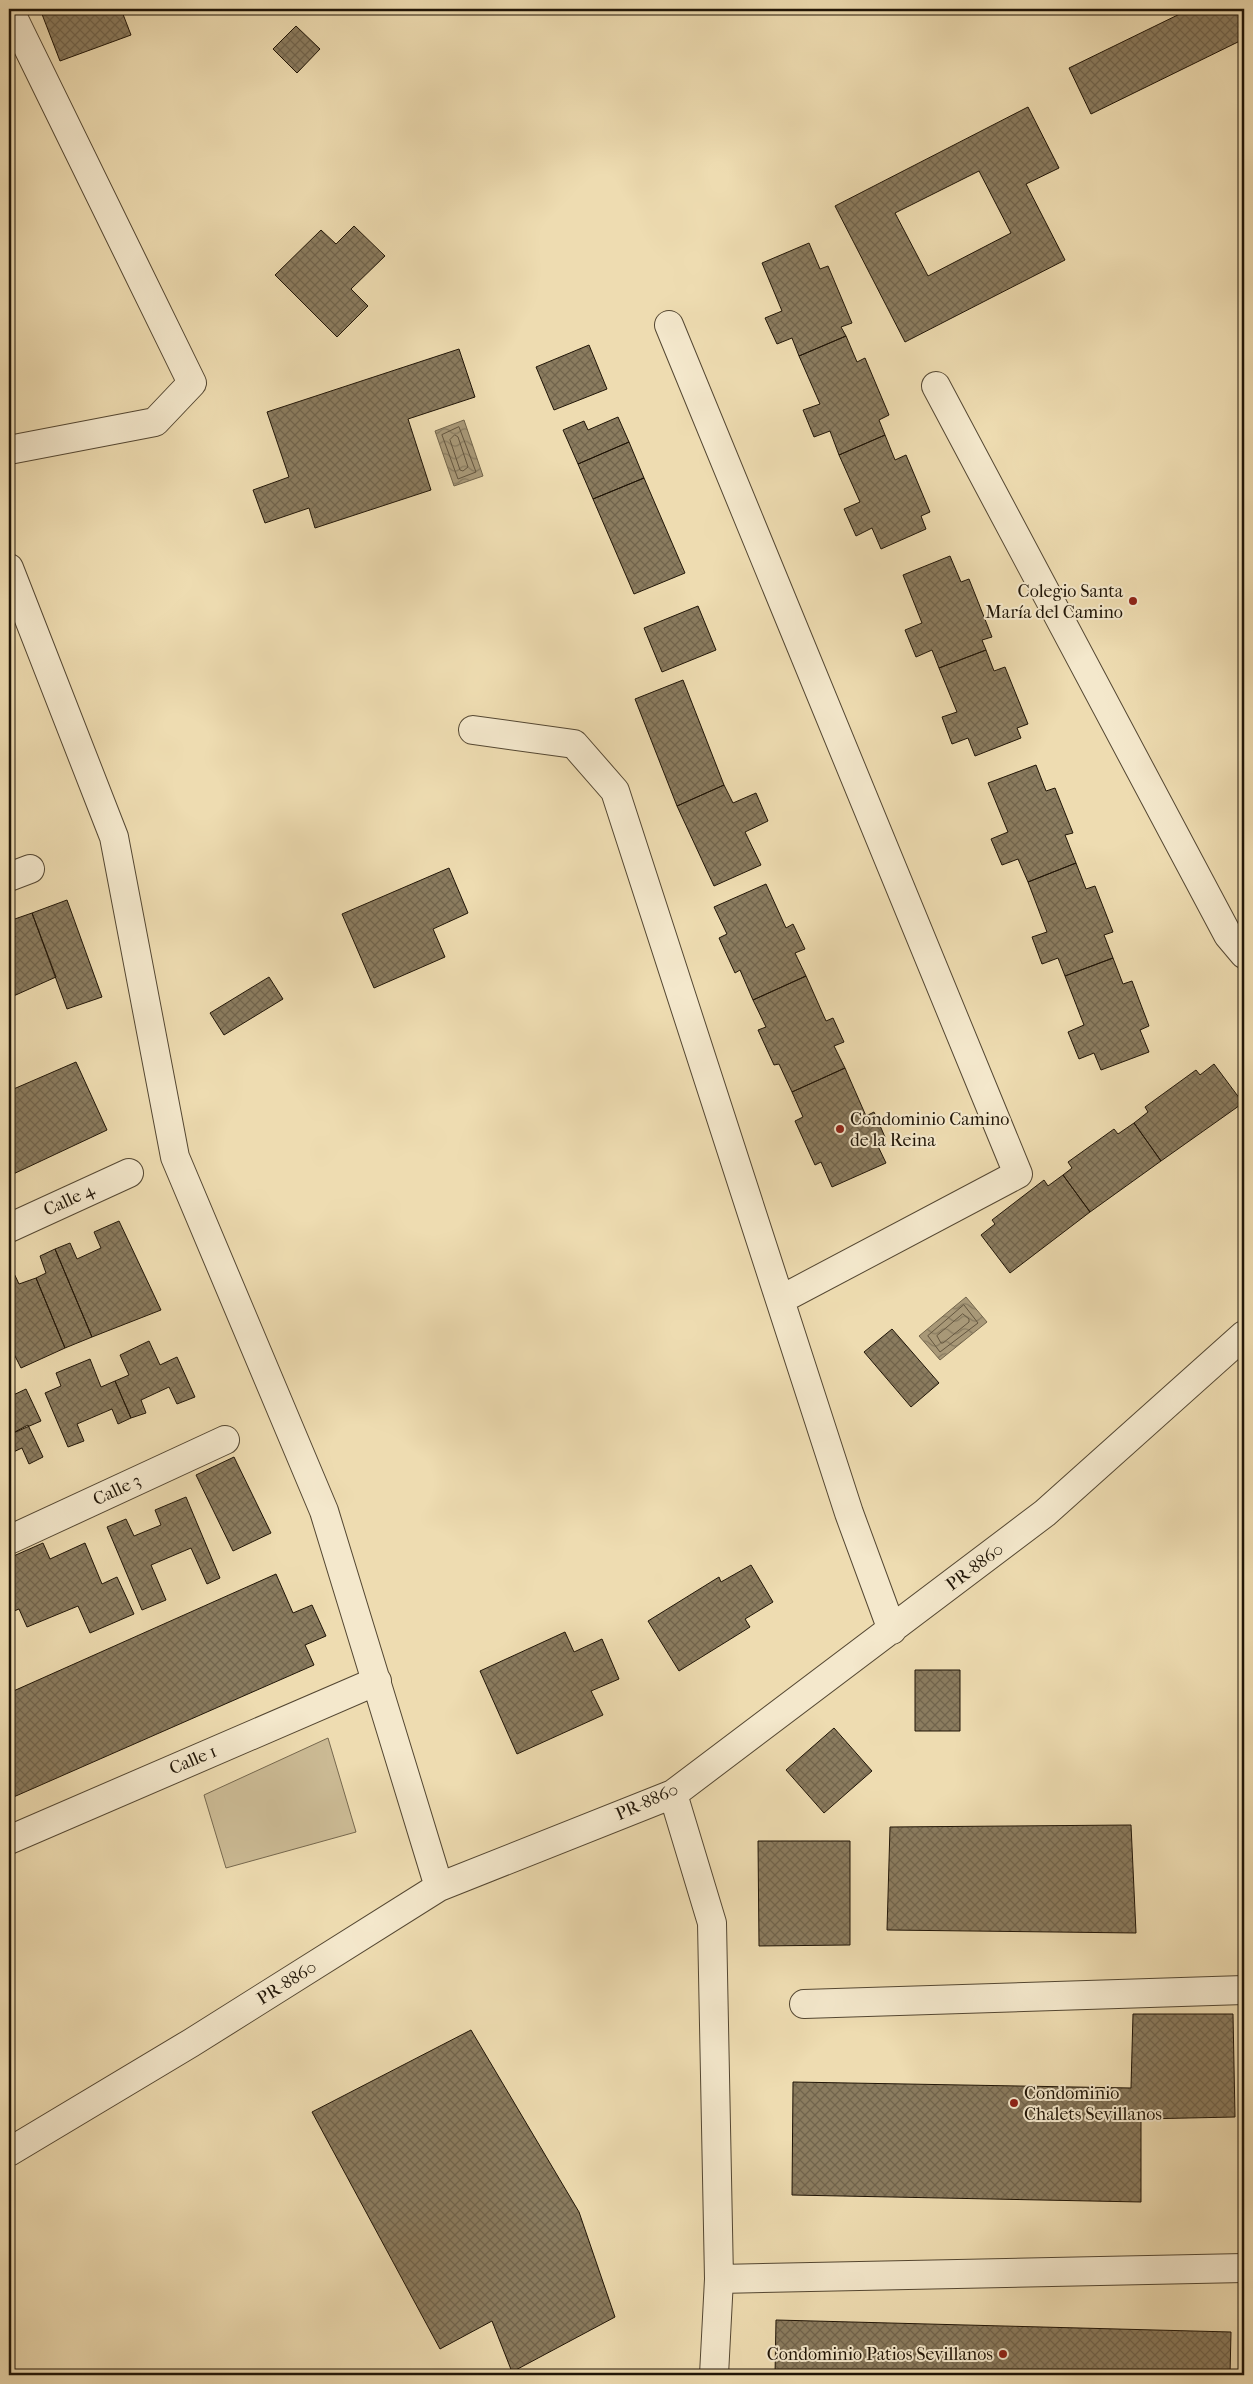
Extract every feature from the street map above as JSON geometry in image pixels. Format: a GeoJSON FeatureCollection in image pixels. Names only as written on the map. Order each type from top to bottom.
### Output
{"type":"FeatureCollection","features":[{"type":"Feature","properties":{"kind":"street"},"geometry":{"type":"LineString","coordinates":[[9,9],[192,384],[155,422],[9,450]]}},
{"type":"Feature","properties":{"kind":"street"},"geometry":{"type":"LineString","coordinates":[[669,325],[1018,1174],[780,1300]]}},
{"type":"Feature","properties":{"kind":"street"},"geometry":{"type":"LineString","coordinates":[[936,386],[1228,935],[1244,954]]}},
{"type":"Feature","properties":{"kind":"street"},"geometry":{"type":"LineString","coordinates":[[9,568],[114,837],[175,1157],[324,1511],[439,1887]]}},
{"type":"Feature","properties":{"kind":"street"},"geometry":{"type":"LineString","coordinates":[[473,730],[574,744],[615,791],[849,1513],[892,1630]]}},
{"type":"Feature","properties":{"kind":"street","name":"Calle 4"},"geometry":{"type":"LineString","coordinates":[[9,1228],[129,1173]]}},
{"type":"Feature","properties":{"kind":"street","name":"PR-8860"},"geometry":{"type":"LineString","coordinates":[[9,2152],[192,2043],[439,1887],[673,1794],[1045,1513],[1244,1335]]}},
{"type":"Feature","properties":{"kind":"street","name":"Calle 3"},"geometry":{"type":"LineString","coordinates":[[9,1540],[225,1440]]}},
{"type":"Feature","properties":{"kind":"street","name":"Calle 1"},"geometry":{"type":"LineString","coordinates":[[9,1840],[377,1680]]}},
{"type":"Feature","properties":{"kind":"street"},"geometry":{"type":"LineString","coordinates":[[673,1794],[712,1923],[719,2279],[714,2369]]}},
{"type":"Feature","properties":{"kind":"street"},"geometry":{"type":"LineString","coordinates":[[804,2004],[1244,1990]]}},
{"type":"Feature","properties":{"kind":"street"},"geometry":{"type":"LineString","coordinates":[[719,2279],[1244,2268]]}},
{"type":"Feature","properties":{"kind":"shaded area"},"geometry":{"type":"Polygon","coordinates":[[[328,1738],[356,1832],[226,1868],[204,1795],[328,1738]]]}},
{"type":"Feature","properties":{"kind":"water"},"geometry":{"type":"Polygon","coordinates":[[[464,420],[483,476],[454,486],[435,431],[464,420]]]}},
{"type":"Feature","properties":{"kind":"water"},"geometry":{"type":"Polygon","coordinates":[[[966,1297],[987,1322],[940,1360],[919,1336],[966,1297]]]}},
{"type":"Feature","properties":{"kind":"building"},"geometry":{"type":"Polygon","coordinates":[[[40,9],[121,9],[131,35],[60,61],[40,9]]]}},
{"type":"Feature","properties":{"kind":"building"},"geometry":{"type":"Polygon","coordinates":[[[1190,9],[1244,9],[1244,39],[1091,114],[1069,68],[1190,9]]]}},
{"type":"Feature","properties":{"kind":"building"},"geometry":{"type":"Polygon","coordinates":[[[296,26],[320,49],[297,73],[273,49],[296,26]]]}},
{"type":"Feature","properties":{"kind":"building"},"geometry":{"type":"Polygon","coordinates":[[[1028,107],[1059,168],[1026,184],[1065,260],[905,342],[835,206],[1028,107]],[[979,171],[895,213],[928,276],[1011,233],[979,171]]]}},
{"type":"Feature","properties":{"kind":"building"},"geometry":{"type":"Polygon","coordinates":[[[354,226],[385,256],[351,289],[368,306],[337,337],[275,275],[321,230],[336,244],[354,226]]]}},
{"type":"Feature","properties":{"kind":"building"},"geometry":{"type":"Polygon","coordinates":[[[809,243],[820,269],[828,266],[852,323],[841,327],[846,336],[799,356],[792,338],[777,344],[765,318],[782,311],[762,263],[809,243]]]}},
{"type":"Feature","properties":{"kind":"building"},"geometry":{"type":"Polygon","coordinates":[[[846,336],[857,362],[865,358],[889,415],[879,420],[885,435],[839,455],[830,431],[814,437],[803,410],[820,404],[799,356],[846,336]]]}},
{"type":"Feature","properties":{"kind":"building"},"geometry":{"type":"Polygon","coordinates":[[[589,345],[607,389],[554,410],[536,367],[589,345]]]}},
{"type":"Feature","properties":{"kind":"building"},"geometry":{"type":"Polygon","coordinates":[[[459,349],[475,397],[408,419],[431,490],[315,528],[309,508],[265,523],[253,490],[289,477],[267,412],[459,349]]]}},
{"type":"Feature","properties":{"kind":"building"},"geometry":{"type":"Polygon","coordinates":[[[618,417],[629,442],[578,464],[563,430],[584,421],[588,430],[618,417]]]}},
{"type":"Feature","properties":{"kind":"building"},"geometry":{"type":"Polygon","coordinates":[[[885,435],[895,460],[906,455],[930,512],[921,516],[926,529],[881,549],[872,528],[856,536],[844,509],[860,502],[839,455],[885,435]]]}},
{"type":"Feature","properties":{"kind":"building"},"geometry":{"type":"Polygon","coordinates":[[[629,442],[644,478],[593,499],[578,464],[629,442]]]}},
{"type":"Feature","properties":{"kind":"building"},"geometry":{"type":"Polygon","coordinates":[[[644,478],[685,573],[634,594],[593,499],[644,478]]]}},
{"type":"Feature","properties":{"kind":"building"},"geometry":{"type":"Polygon","coordinates":[[[950,556],[961,582],[969,579],[992,637],[982,640],[986,650],[939,668],[932,650],[916,657],[905,630],[922,623],[903,575],[950,556]]]}},
{"type":"Feature","properties":{"kind":"building"},"geometry":{"type":"Polygon","coordinates":[[[698,606],[716,650],[662,672],[644,628],[698,606]]]}},
{"type":"Feature","properties":{"kind":"building"},"geometry":{"type":"Polygon","coordinates":[[[986,650],[994,671],[1005,667],[1028,724],[1017,728],[1021,738],[975,756],[968,738],[952,744],[942,717],[957,712],[939,668],[986,650]]]}},
{"type":"Feature","properties":{"kind":"building"},"geometry":{"type":"Polygon","coordinates":[[[683,680],[724,785],[677,806],[635,699],[683,680]]]}},
{"type":"Feature","properties":{"kind":"building"},"geometry":{"type":"Polygon","coordinates":[[[1036,765],[1046,791],[1055,788],[1073,833],[1065,835],[1076,863],[1028,882],[1018,859],[1002,865],[991,839],[1008,832],[988,783],[1036,765]]]}},
{"type":"Feature","properties":{"kind":"building"},"geometry":{"type":"Polygon","coordinates":[[[724,785],[733,803],[756,793],[768,821],[745,832],[761,865],[714,886],[677,806],[724,785]]]}},
{"type":"Feature","properties":{"kind":"building"},"geometry":{"type":"Polygon","coordinates":[[[1076,863],[1086,889],[1095,886],[1113,932],[1104,935],[1113,958],[1065,976],[1058,958],[1042,964],[1032,937],[1047,932],[1028,882],[1076,863]]]}},
{"type":"Feature","properties":{"kind":"building"},"geometry":{"type":"Polygon","coordinates":[[[449,868],[468,913],[433,929],[445,957],[374,988],[342,914],[449,868]]]}},
{"type":"Feature","properties":{"kind":"building"},"geometry":{"type":"Polygon","coordinates":[[[766,884],[786,928],[793,924],[805,949],[795,953],[806,976],[753,1000],[740,970],[735,973],[719,938],[727,934],[714,907],[766,884]]]}},
{"type":"Feature","properties":{"kind":"building"},"geometry":{"type":"Polygon","coordinates":[[[67,900],[102,997],[67,1009],[32,913],[67,900]]]}},
{"type":"Feature","properties":{"kind":"building"},"geometry":{"type":"Polygon","coordinates":[[[32,913],[56,977],[9,998],[9,939],[15,937],[9,921],[32,913]]]}},
{"type":"Feature","properties":{"kind":"building"},"geometry":{"type":"Polygon","coordinates":[[[1113,958],[1123,984],[1132,981],[1149,1026],[1140,1030],[1149,1052],[1101,1070],[1094,1053],[1079,1059],[1068,1032],[1084,1025],[1065,976],[1113,958]]]}},
{"type":"Feature","properties":{"kind":"building","name":"Condominio Camino de la Reina"},"geometry":{"type":"Polygon","coordinates":[[[806,976],[826,1021],[833,1018],[844,1042],[834,1046],[845,1068],[792,1092],[779,1064],[774,1065],[758,1030],[766,1027],[753,1000],[806,976]]]}},
{"type":"Feature","properties":{"kind":"building"},"geometry":{"type":"Polygon","coordinates":[[[269,977],[283,999],[224,1035],[210,1013],[269,977]]]}},
{"type":"Feature","properties":{"kind":"building"},"geometry":{"type":"Polygon","coordinates":[[[76,1062],[107,1130],[9,1176],[9,1091],[76,1062]]]}},
{"type":"Feature","properties":{"kind":"building"},"geometry":{"type":"Polygon","coordinates":[[[1214,1064],[1243,1103],[1161,1161],[1134,1123],[1148,1112],[1145,1107],[1196,1070],[1200,1075],[1214,1064]]]}},
{"type":"Feature","properties":{"kind":"building","name":"Condominio Camino de la Reina"},"geometry":{"type":"Polygon","coordinates":[[[845,1068],[866,1116],[874,1112],[885,1137],[875,1140],[886,1163],[832,1187],[821,1162],[815,1165],[795,1121],[803,1117],[792,1092],[845,1068]]]}},
{"type":"Feature","properties":{"kind":"building"},"geometry":{"type":"Polygon","coordinates":[[[1134,1123],[1161,1161],[1090,1212],[1063,1175],[1072,1168],[1068,1162],[1114,1129],[1118,1134],[1134,1123]]]}},
{"type":"Feature","properties":{"kind":"building","name":"Condominio Camino de la Reina"},"geometry":{"type":"Polygon","coordinates":[[[1063,1175],[1090,1212],[1010,1273],[981,1235],[995,1224],[992,1220],[1044,1180],[1048,1186],[1063,1175]]]}},
{"type":"Feature","properties":{"kind":"building"},"geometry":{"type":"Polygon","coordinates":[[[119,1221],[161,1310],[92,1337],[55,1249],[70,1243],[77,1259],[101,1248],[94,1232],[119,1221]]]}},
{"type":"Feature","properties":{"kind":"building"},"geometry":{"type":"Polygon","coordinates":[[[55,1249],[92,1337],[65,1348],[36,1278],[46,1273],[40,1256],[55,1249]]]}},
{"type":"Feature","properties":{"kind":"building"},"geometry":{"type":"Polygon","coordinates":[[[11,1267],[19,1284],[36,1278],[65,1348],[21,1368],[9,1344],[9,1268],[11,1267]]]}},
{"type":"Feature","properties":{"kind":"building"},"geometry":{"type":"Polygon","coordinates":[[[892,1329],[939,1383],[911,1407],[864,1352],[892,1329]]]}},
{"type":"Feature","properties":{"kind":"building"},"geometry":{"type":"Polygon","coordinates":[[[149,1341],[160,1365],[177,1357],[195,1397],[177,1404],[169,1387],[141,1400],[146,1413],[131,1418],[115,1381],[129,1375],[120,1355],[149,1341]]]}},
{"type":"Feature","properties":{"kind":"building"},"geometry":{"type":"Polygon","coordinates":[[[90,1359],[101,1387],[115,1381],[131,1418],[118,1424],[112,1409],[77,1424],[84,1441],[68,1447],[45,1393],[61,1386],[56,1373],[90,1359]]]}},
{"type":"Feature","properties":{"kind":"building"},"geometry":{"type":"Polygon","coordinates":[[[26,1389],[41,1421],[11,1434],[9,1397],[26,1389]]]}},
{"type":"Feature","properties":{"kind":"building"},"geometry":{"type":"Polygon","coordinates":[[[28,1425],[43,1457],[29,1464],[22,1448],[9,1454],[9,1430],[11,1434],[28,1425]]]}},
{"type":"Feature","properties":{"kind":"building"},"geometry":{"type":"Polygon","coordinates":[[[234,1457],[271,1533],[233,1551],[196,1475],[234,1457]]]}},
{"type":"Feature","properties":{"kind":"building"},"geometry":{"type":"Polygon","coordinates":[[[186,1497],[220,1578],[207,1584],[191,1548],[151,1565],[166,1600],[142,1610],[107,1527],[126,1519],[134,1536],[161,1525],[155,1510],[186,1497]]]}},
{"type":"Feature","properties":{"kind":"building"},"geometry":{"type":"Polygon","coordinates":[[[43,1543],[50,1559],[85,1543],[102,1584],[117,1577],[134,1614],[90,1633],[78,1606],[27,1627],[19,1609],[9,1613],[9,1558],[43,1543]]]}},
{"type":"Feature","properties":{"kind":"building"},"geometry":{"type":"Polygon","coordinates":[[[751,1565],[773,1602],[745,1619],[750,1627],[679,1671],[648,1621],[719,1577],[721,1582],[751,1565]]]}},
{"type":"Feature","properties":{"kind":"building"},"geometry":{"type":"Polygon","coordinates":[[[276,1574],[293,1613],[312,1605],[326,1636],[305,1645],[314,1665],[9,1799],[9,1693],[276,1574]]]}},
{"type":"Feature","properties":{"kind":"building"},"geometry":{"type":"Polygon","coordinates":[[[565,1632],[574,1652],[602,1639],[619,1679],[591,1691],[603,1715],[517,1754],[480,1671],[565,1632]]]}},
{"type":"Feature","properties":{"kind":"building"},"geometry":{"type":"Polygon","coordinates":[[[915,1670],[960,1670],[960,1731],[915,1731],[915,1670]]]}},
{"type":"Feature","properties":{"kind":"building"},"geometry":{"type":"Polygon","coordinates":[[[834,1728],[872,1771],[824,1813],[786,1770],[834,1728]]]}},
{"type":"Feature","properties":{"kind":"building"},"geometry":{"type":"Polygon","coordinates":[[[1131,1825],[1136,1933],[887,1930],[890,1827],[1131,1825]]]}},
{"type":"Feature","properties":{"kind":"building"},"geometry":{"type":"Polygon","coordinates":[[[758,1841],[850,1841],[850,1945],[759,1946],[758,1841]]]}},
{"type":"Feature","properties":{"kind":"building","name":"Condominio Chalets Sevillanos"},"geometry":{"type":"Polygon","coordinates":[[[1133,2014],[1233,2014],[1235,2117],[1141,2119],[1141,2202],[792,2195],[793,2082],[1131,2088],[1133,2014]]]}},
{"type":"Feature","properties":{"kind":"building"},"geometry":{"type":"Polygon","coordinates":[[[471,2030],[579,2212],[615,2317],[512,2372],[492,2321],[440,2349],[312,2112],[471,2030]]]}},
{"type":"Feature","properties":{"kind":"building","name":"Condominio Patios Sevillanos"},"geometry":{"type":"Polygon","coordinates":[[[776,2320],[1231,2332],[1230,2375],[775,2375],[776,2320]]]}},
{"type":"Feature","properties":{"kind":"place","name":"Colegio Santa María del Camino"},"geometry":{"type":"Point","coordinates":[1133,601]}},
{"type":"Feature","properties":{"kind":"place","name":"Condominio Camino de la Reina"},"geometry":{"type":"Point","coordinates":[840,1129]}},
{"type":"Feature","properties":{"kind":"place","name":"Condominio Chalets Sevillanos"},"geometry":{"type":"Point","coordinates":[1014,2103]}},
{"type":"Feature","properties":{"kind":"place","name":"Condominio Patios Sevillanos"},"geometry":{"type":"Point","coordinates":[1003,2354]}}]}
